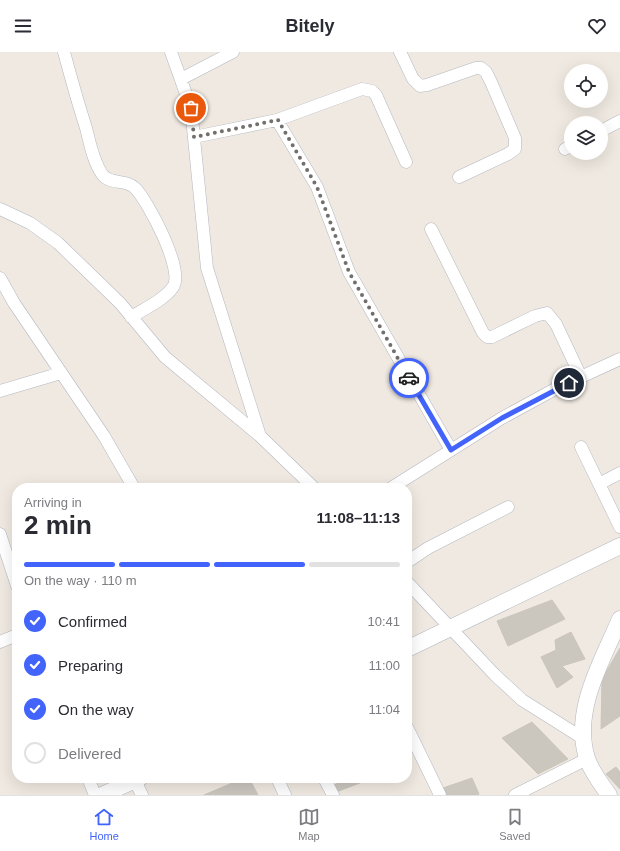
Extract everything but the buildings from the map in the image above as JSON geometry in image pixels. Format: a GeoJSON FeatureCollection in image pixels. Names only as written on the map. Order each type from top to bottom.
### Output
{"type":"FeatureCollection","features":[{"type":"Feature","properties":{"kind":"street"},"geometry":{"type":"LineString","coordinates":[[64,52],[92,151],[100,171],[108,180],[127,183],[134,187],[140,194],[166,243],[176,274],[174,287],[168,293],[131,318]]}},
{"type":"Feature","properties":{"kind":"street"},"geometry":{"type":"LineString","coordinates":[[171,52],[191,108],[208,268],[260,436]]}},
{"type":"Feature","properties":{"kind":"street"},"geometry":{"type":"LineString","coordinates":[[181,79],[233,52]]}},
{"type":"Feature","properties":{"kind":"street"},"geometry":{"type":"LineString","coordinates":[[400,52],[413,80],[420,86],[427,86],[476,68],[481,68],[486,72],[491,82],[515,138],[515,148],[508,154],[459,177]]}},
{"type":"Feature","properties":{"kind":"street"},"geometry":{"type":"LineString","coordinates":[[194,137],[278,120],[341,96],[366,89],[372,91],[376,95],[406,162]]}},
{"type":"Feature","properties":{"kind":"street"},"geometry":{"type":"LineString","coordinates":[[278,120],[317,187],[349,272],[451,450]]}},
{"type":"Feature","properties":{"kind":"street"},"geometry":{"type":"LineString","coordinates":[[608,127],[620,121]]}},
{"type":"Feature","properties":{"kind":"street"},"geometry":{"type":"LineString","coordinates":[[0,209],[30,223],[58,243],[114,298],[165,356],[260,436],[309,483]]}},
{"type":"Feature","properties":{"kind":"street"},"geometry":{"type":"LineString","coordinates":[[431,229],[483,333],[487,337],[492,337],[535,316],[548,313],[556,324],[582,377]]}},
{"type":"Feature","properties":{"kind":"street"},"geometry":{"type":"LineString","coordinates":[[0,278],[14,303],[104,436],[131,483]]}},
{"type":"Feature","properties":{"kind":"street"},"geometry":{"type":"LineString","coordinates":[[399,483],[502,418],[620,359]]}},
{"type":"Feature","properties":{"kind":"street"},"geometry":{"type":"LineString","coordinates":[[0,391],[61,373]]}},
{"type":"Feature","properties":{"kind":"street"},"geometry":{"type":"LineString","coordinates":[[581,447],[620,527]]}},
{"type":"Feature","properties":{"kind":"street"},"geometry":{"type":"LineString","coordinates":[[599,484],[620,473]]}},
{"type":"Feature","properties":{"kind":"street"},"geometry":{"type":"LineString","coordinates":[[412,559],[428,548],[508,507]]}},
{"type":"Feature","properties":{"kind":"street"},"geometry":{"type":"LineString","coordinates":[[0,534],[12,561]]}},
{"type":"Feature","properties":{"kind":"street"},"geometry":{"type":"LineString","coordinates":[[412,647],[620,546]]}},
{"type":"Feature","properties":{"kind":"street"},"geometry":{"type":"LineString","coordinates":[[412,587],[495,675],[522,700],[584,739]]}},
{"type":"Feature","properties":{"kind":"street"},"geometry":{"type":"LineString","coordinates":[[609,795],[599,781],[587,759],[584,739],[585,708],[592,683],[620,619]]}},
{"type":"Feature","properties":{"kind":"street"},"geometry":{"type":"LineString","coordinates":[[0,642],[12,637]]}},
{"type":"Feature","properties":{"kind":"street"},"geometry":{"type":"LineString","coordinates":[[412,737],[440,795]]}},
{"type":"Feature","properties":{"kind":"street"},"geometry":{"type":"LineString","coordinates":[[515,795],[587,759]]}},
{"type":"Feature","properties":{"kind":"street"},"geometry":{"type":"LineString","coordinates":[[90,783],[95,795]]}},
{"type":"Feature","properties":{"kind":"street"},"geometry":{"type":"LineString","coordinates":[[102,795],[129,783]]}},
{"type":"Feature","properties":{"kind":"street"},"geometry":{"type":"LineString","coordinates":[[139,783],[142,795]]}},
{"type":"Feature","properties":{"kind":"street"},"geometry":{"type":"LineString","coordinates":[[279,783],[285,795]]}},
{"type":"Feature","properties":{"kind":"street"},"geometry":{"type":"LineString","coordinates":[[327,783],[333,795]]}},
{"type":"Feature","properties":{"kind":"way so far"},"geometry":{"type":"LineString","coordinates":[[191,108],[194,137],[240,129],[278,120],[317,187],[349,272],[409,378]]}},
{"type":"Feature","properties":{"kind":"route"},"geometry":{"type":"LineString","coordinates":[[409,378],[451,450],[502,418],[569,383]]}}]}
